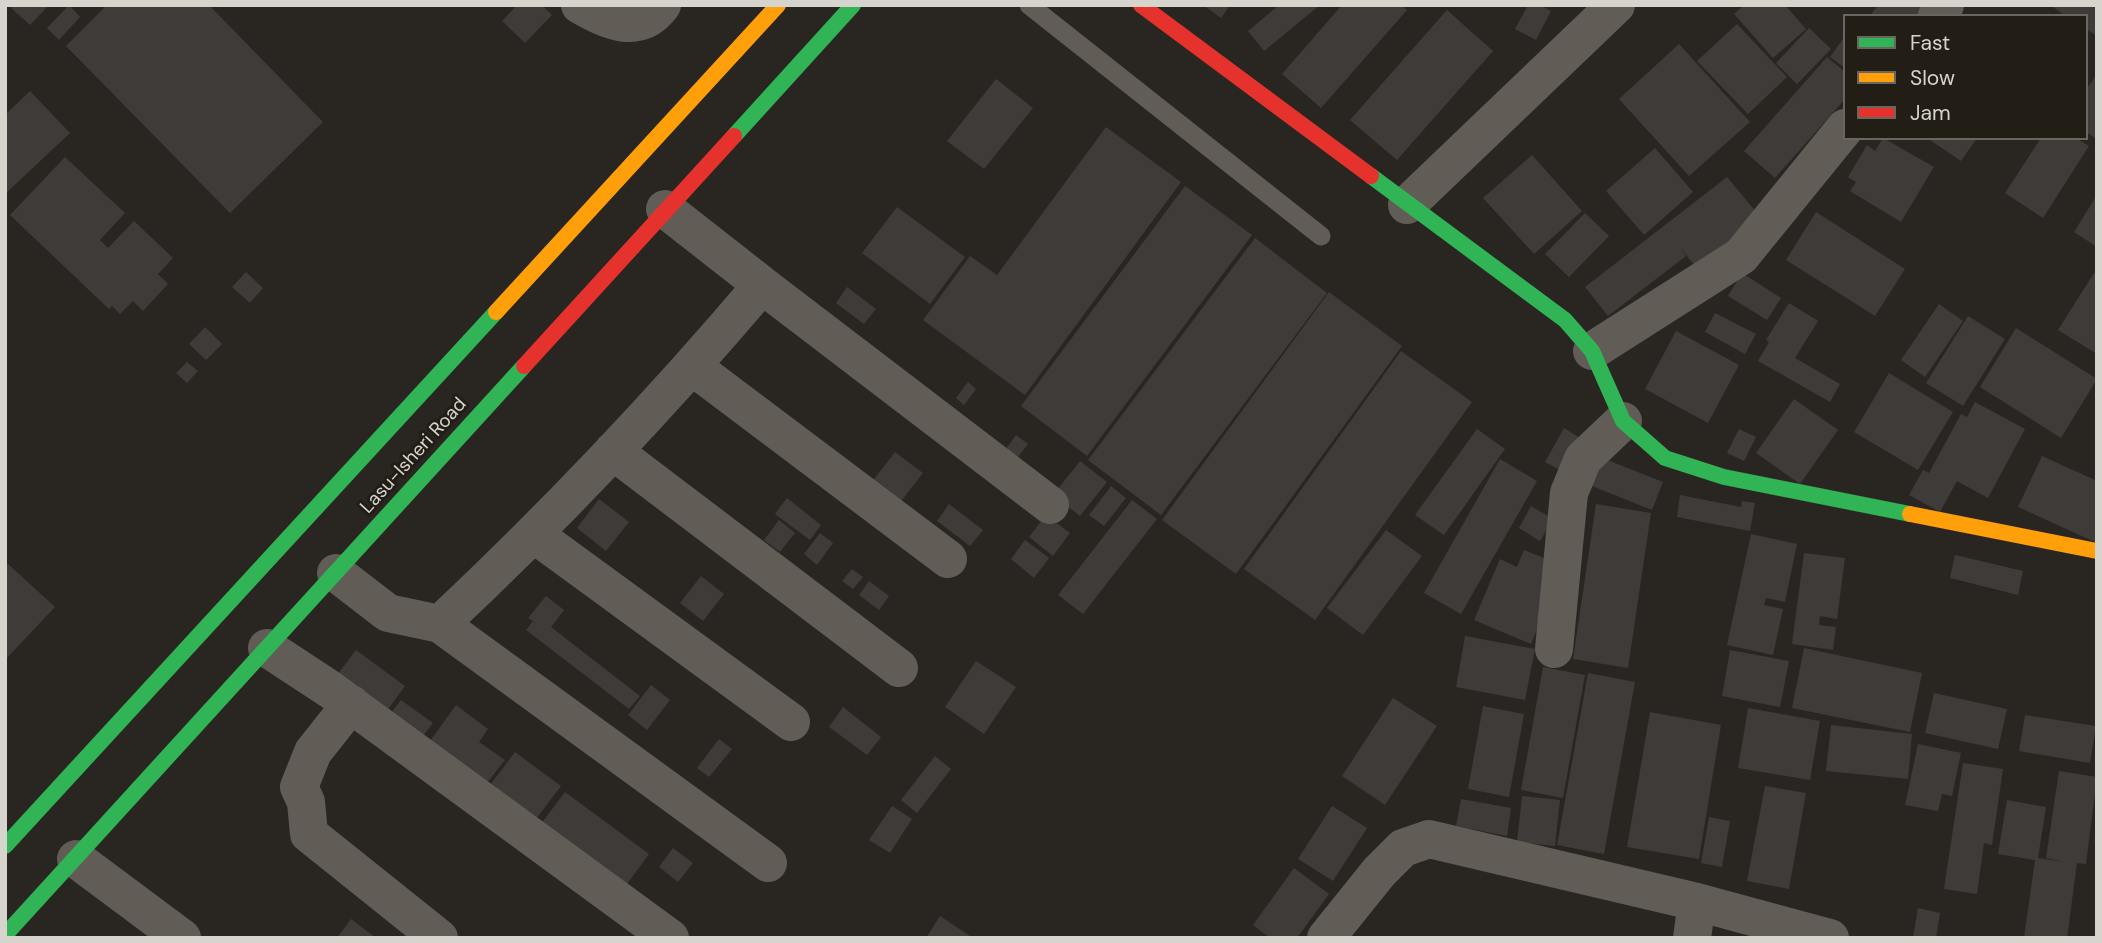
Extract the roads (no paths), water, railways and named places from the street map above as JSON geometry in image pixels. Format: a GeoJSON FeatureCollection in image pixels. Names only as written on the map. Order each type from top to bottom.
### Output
{"type":"FeatureCollection","features":[{"type":"Feature","properties":{"kind":"main road","name":"Lasu-Isheri Road"},"geometry":{"type":"LineString","coordinates":[[5,846],[778,5]]}},
{"type":"Feature","properties":{"kind":"main road","name":"Lasu-Isheri Road"},"geometry":{"type":"LineString","coordinates":[[5,935],[853,5]]}},
{"type":"Feature","properties":{"kind":"main road"},"geometry":{"type":"LineString","coordinates":[[1141,5],[1565,320],[1592,351],[1623,421],[1665,458],[1724,477],[2097,551]]}},
{"type":"Feature","properties":{"kind":"street"},"geometry":{"type":"LineString","coordinates":[[580,5],[602,18],[633,24],[648,20],[662,5]]}},
{"type":"Feature","properties":{"kind":"street"},"geometry":{"type":"LineString","coordinates":[[1407,205],[1616,5]]}},
{"type":"Feature","properties":{"kind":"street"},"geometry":{"type":"LineString","coordinates":[[1592,351],[1741,256],[1843,130]]}},
{"type":"Feature","properties":{"kind":"street"},"geometry":{"type":"LineString","coordinates":[[665,209],[1050,505]]}},
{"type":"Feature","properties":{"kind":"street"},"geometry":{"type":"LineString","coordinates":[[440,624],[535,535],[693,367],[762,285]]}},
{"type":"Feature","properties":{"kind":"street"},"geometry":{"type":"LineString","coordinates":[[693,367],[948,559]]}},
{"type":"Feature","properties":{"kind":"street"},"geometry":{"type":"LineString","coordinates":[[1554,649],[1570,493],[1583,459],[1623,421]]}},
{"type":"Feature","properties":{"kind":"street"},"geometry":{"type":"LineString","coordinates":[[613,451],[898,668]]}},
{"type":"Feature","properties":{"kind":"street"},"geometry":{"type":"LineString","coordinates":[[535,535],[790,722]]}},
{"type":"Feature","properties":{"kind":"street"},"geometry":{"type":"LineString","coordinates":[[336,573],[387,613],[440,624],[768,863]]}},
{"type":"Feature","properties":{"kind":"street"},"geometry":{"type":"LineString","coordinates":[[267,648],[351,704],[670,938]]}},
{"type":"Feature","properties":{"kind":"street"},"geometry":{"type":"LineString","coordinates":[[351,704],[313,752],[299,788],[306,802],[309,834],[439,938]]}},
{"type":"Feature","properties":{"kind":"street"},"geometry":{"type":"LineString","coordinates":[[1326,938],[1379,872],[1404,848],[1429,839],[1695,920],[1830,938]]}},
{"type":"Feature","properties":{"kind":"street"},"geometry":{"type":"LineString","coordinates":[[76,859],[182,938]]}},
{"type":"Feature","properties":{"kind":"lane"},"geometry":{"type":"LineString","coordinates":[[1029,5],[1321,236]]}}]}
